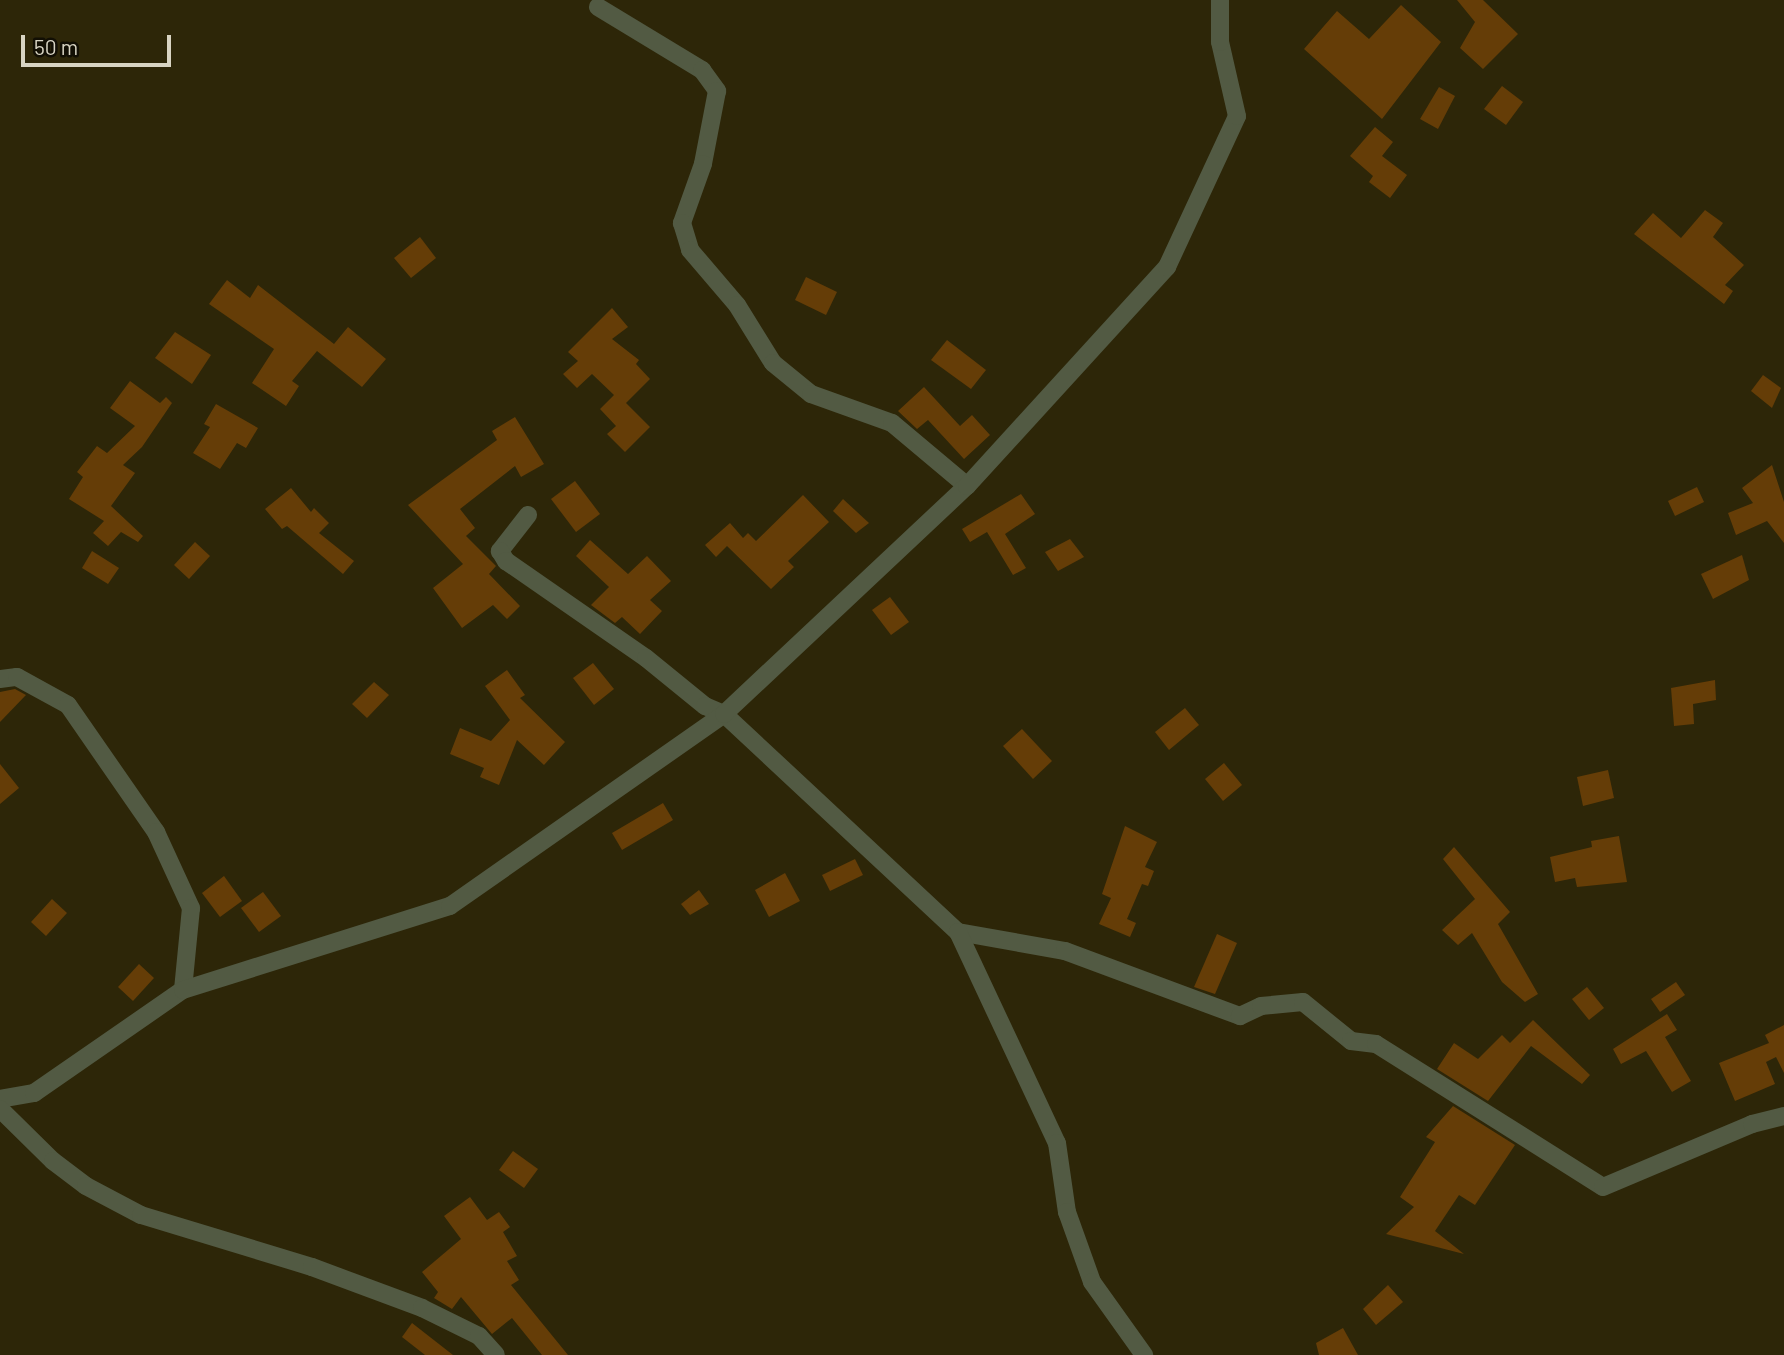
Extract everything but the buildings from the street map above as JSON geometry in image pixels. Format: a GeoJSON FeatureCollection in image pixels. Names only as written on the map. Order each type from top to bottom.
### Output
{"type":"FeatureCollection","features":[{"type":"Feature","properties":{"kind":"street"},"geometry":{"type":"LineString","coordinates":[[0,1099],[34,1093],[183,990],[450,906],[724,714],[967,485],[1167,267],[1237,116],[1220,42],[1220,0]]}},
{"type":"Feature","properties":{"kind":"street"},"geometry":{"type":"LineString","coordinates":[[598,7],[702,70],[718,91],[703,164],[682,223],[690,250],[737,305],[773,363],[811,394],[892,423],[967,485]]}},
{"type":"Feature","properties":{"kind":"street"},"geometry":{"type":"LineString","coordinates":[[528,515],[500,551],[506,561],[646,658],[705,706],[724,714],[958,932],[1057,1143],[1067,1212],[1092,1282],[1144,1355]]}},
{"type":"Feature","properties":{"kind":"street"},"geometry":{"type":"LineString","coordinates":[[0,679],[17,677],[68,705],[156,832],[191,908],[183,990]]}},
{"type":"Feature","properties":{"kind":"street"},"geometry":{"type":"LineString","coordinates":[[958,932],[1065,951],[1240,1016],[1272,1003],[1303,1002],[1350,1041],[1376,1044],[1603,1186],[1752,1124],[1784,1116]]}},
{"type":"Feature","properties":{"kind":"street"},"geometry":{"type":"LineString","coordinates":[[0,1109],[75,1178],[141,1215],[312,1267],[422,1308],[480,1336],[496,1355]]}}]}
